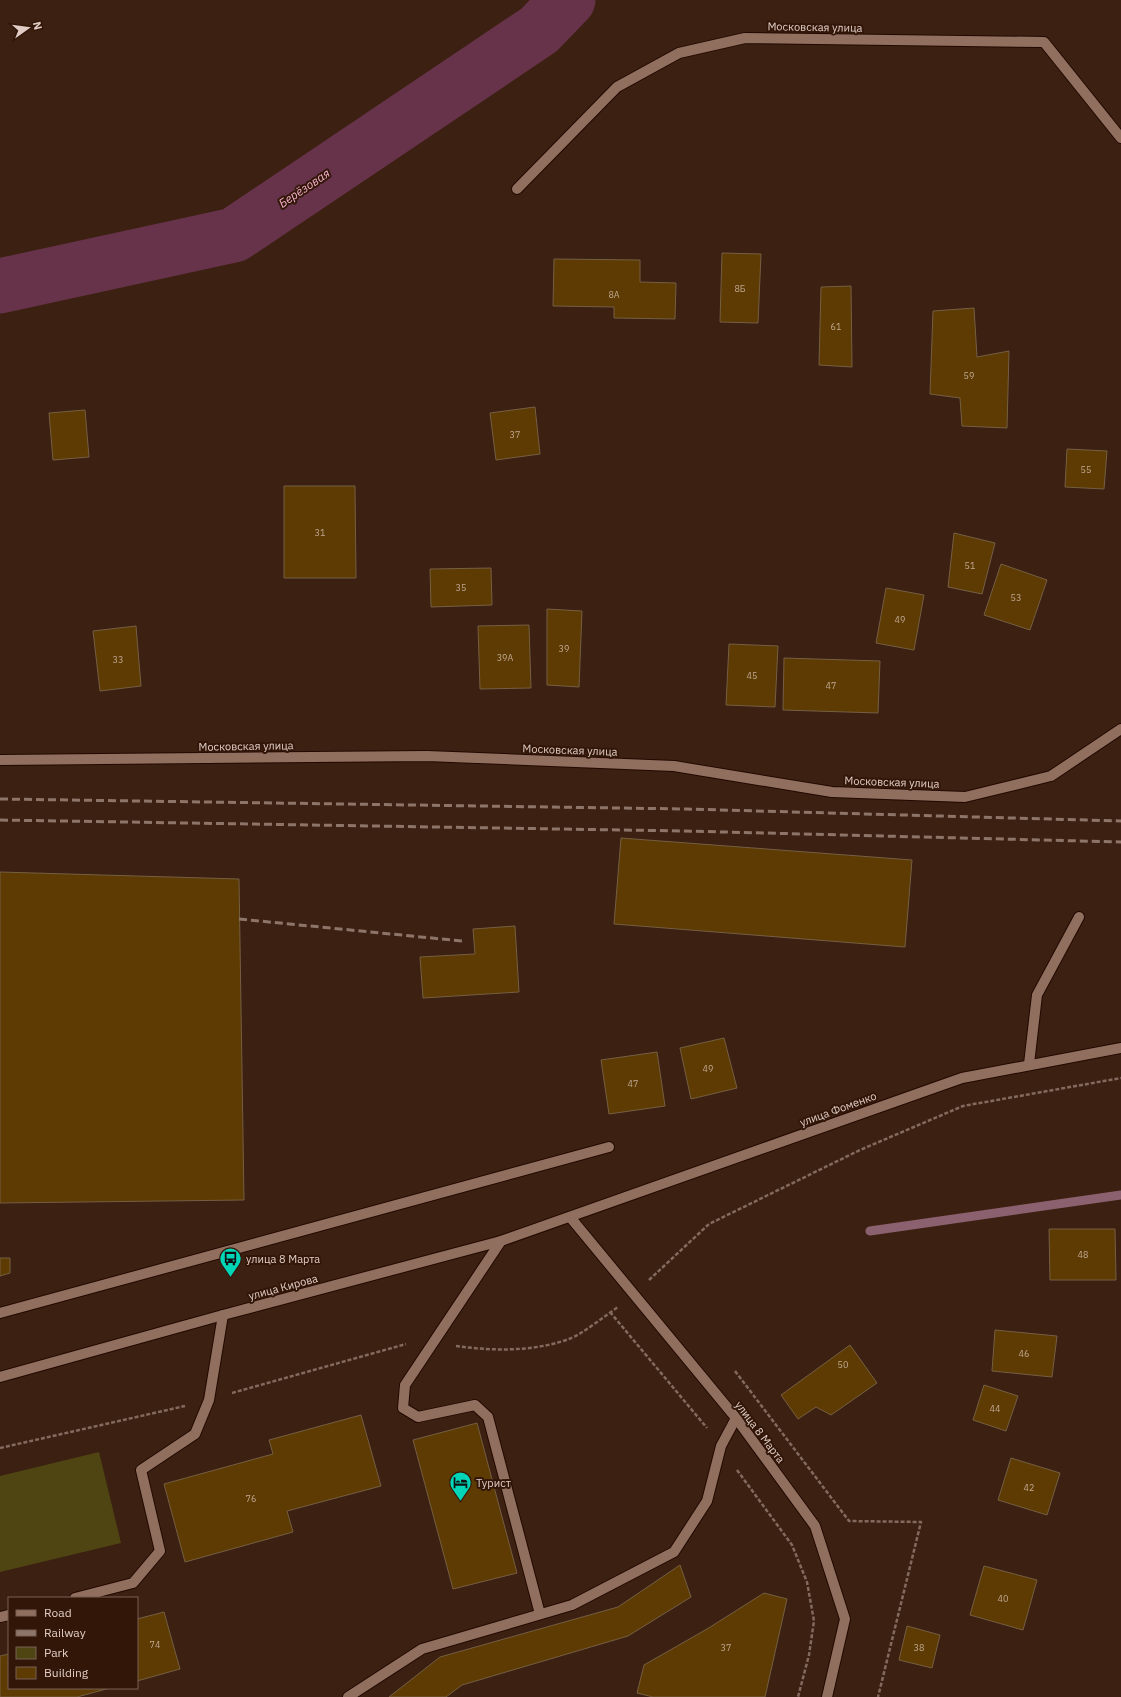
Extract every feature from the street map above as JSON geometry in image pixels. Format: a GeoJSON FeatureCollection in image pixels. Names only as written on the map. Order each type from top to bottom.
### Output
{"type":"FeatureCollection","features":[{"type":"Feature","properties":{"kind":"street","name":"Московская улица"},"geometry":{"type":"LineString","coordinates":[[517,189],[617,87],[679,53],[745,38],[1044,42],[1121,138]]}},
{"type":"Feature","properties":{"kind":"street","name":"Московская улица"},"geometry":{"type":"LineString","coordinates":[[0,760],[450,757],[674,766],[832,792],[965,797],[1051,776],[1121,729]]}},
{"type":"Feature","properties":{"kind":"street"},"geometry":{"type":"LineString","coordinates":[[1028,1064],[1037,995],[1079,918]]}},
{"type":"Feature","properties":{"kind":"street","name":"улица Фоменко"},"geometry":{"type":"LineString","coordinates":[[570,1217],[962,1078],[1028,1064],[1121,1048]]}},
{"type":"Feature","properties":{"kind":"street"},"geometry":{"type":"LineString","coordinates":[[0,1313],[609,1148]]}},
{"type":"Feature","properties":{"kind":"street","name":"улица Кирова"},"geometry":{"type":"LineString","coordinates":[[0,1377],[502,1240],[570,1217]]}},
{"type":"Feature","properties":{"kind":"street","name":"улица 8 Марта"},"geometry":{"type":"LineString","coordinates":[[570,1217],[736,1418],[815,1526],[844,1619],[827,1697]]}},
{"type":"Feature","properties":{"kind":"street"},"geometry":{"type":"LineString","coordinates":[[502,1240],[434,1344],[405,1385],[403,1408],[418,1417],[475,1405],[488,1416],[540,1614]]}},
{"type":"Feature","properties":{"kind":"street"},"geometry":{"type":"LineString","coordinates":[[79,1597],[133,1583],[160,1551],[141,1470],[196,1434],[209,1400],[223,1315]]}},
{"type":"Feature","properties":{"kind":"street"},"geometry":{"type":"LineString","coordinates":[[348,1697],[422,1649],[572,1604],[674,1552],[707,1501],[721,1446],[736,1418]]}},
{"type":"Feature","properties":{"kind":"path"},"geometry":{"type":"LineString","coordinates":[[0,1448],[209,1400],[419,1340],[434,1344],[490,1350],[536,1347],[570,1339],[635,1296],[655,1274],[709,1224],[860,1150],[963,1106],[1121,1078]]}},
{"type":"Feature","properties":{"kind":"path"},"geometry":{"type":"LineString","coordinates":[[610,1312],[707,1427],[792,1545],[807,1582],[814,1621],[809,1655],[798,1697]]}},
{"type":"Feature","properties":{"kind":"path"},"geometry":{"type":"LineString","coordinates":[[735,1371],[849,1522],[921,1522],[878,1697]]}},
{"type":"Feature","properties":{"kind":"green space"},"geometry":{"type":"Polygon","coordinates":[[[99,1452],[121,1543],[0,1572],[0,1476],[99,1452]]]}},
{"type":"Feature","properties":{"kind":"building"},"geometry":{"type":"Polygon","coordinates":[[[722,253],[761,254],[758,323],[720,322],[722,253]]]}},
{"type":"Feature","properties":{"kind":"building"},"geometry":{"type":"Polygon","coordinates":[[[554,259],[640,260],[640,282],[676,283],[675,319],[614,318],[614,307],[553,306],[554,259]]]}},
{"type":"Feature","properties":{"kind":"building"},"geometry":{"type":"Polygon","coordinates":[[[851,286],[852,367],[819,365],[821,287],[851,286]]]}},
{"type":"Feature","properties":{"kind":"building"},"geometry":{"type":"Polygon","coordinates":[[[974,308],[977,357],[1009,351],[1007,428],[962,426],[960,398],[930,394],[933,311],[974,308]]]}},
{"type":"Feature","properties":{"kind":"building"},"geometry":{"type":"Polygon","coordinates":[[[535,407],[540,454],[496,460],[490,413],[535,407]]]}},
{"type":"Feature","properties":{"kind":"building"},"geometry":{"type":"Polygon","coordinates":[[[85,410],[89,457],[53,460],[49,413],[85,410]]]}},
{"type":"Feature","properties":{"kind":"building"},"geometry":{"type":"Polygon","coordinates":[[[1067,449],[1107,451],[1104,489],[1065,487],[1067,449]]]}},
{"type":"Feature","properties":{"kind":"building"},"geometry":{"type":"Polygon","coordinates":[[[284,486],[355,486],[356,578],[284,578],[284,486]]]}},
{"type":"Feature","properties":{"kind":"building"},"geometry":{"type":"Polygon","coordinates":[[[954,533],[995,543],[982,594],[948,587],[954,533]]]}},
{"type":"Feature","properties":{"kind":"building"},"geometry":{"type":"Polygon","coordinates":[[[1001,564],[1047,580],[1030,630],[984,615],[1001,564]]]}},
{"type":"Feature","properties":{"kind":"building"},"geometry":{"type":"Polygon","coordinates":[[[491,568],[492,605],[431,607],[430,569],[491,568]]]}},
{"type":"Feature","properties":{"kind":"building"},"geometry":{"type":"Polygon","coordinates":[[[886,588],[924,595],[914,650],[876,643],[886,588]]]}},
{"type":"Feature","properties":{"kind":"building"},"geometry":{"type":"Polygon","coordinates":[[[547,609],[582,611],[579,687],[547,685],[547,609]]]}},
{"type":"Feature","properties":{"kind":"building"},"geometry":{"type":"Polygon","coordinates":[[[529,625],[531,688],[480,689],[478,626],[529,625]]]}},
{"type":"Feature","properties":{"kind":"building"},"geometry":{"type":"Polygon","coordinates":[[[136,626],[141,686],[100,691],[93,631],[136,626]]]}},
{"type":"Feature","properties":{"kind":"building"},"geometry":{"type":"Polygon","coordinates":[[[729,644],[778,646],[775,707],[726,705],[729,644]]]}},
{"type":"Feature","properties":{"kind":"building"},"geometry":{"type":"Polygon","coordinates":[[[784,658],[880,661],[878,713],[783,710],[784,658]]]}},
{"type":"Feature","properties":{"kind":"building"},"geometry":{"type":"Polygon","coordinates":[[[621,838],[912,860],[905,947],[614,924],[621,838]]]}},
{"type":"Feature","properties":{"kind":"building"},"geometry":{"type":"Polygon","coordinates":[[[0,872],[239,879],[244,1200],[0,1203],[0,872]]]}},
{"type":"Feature","properties":{"kind":"building"},"geometry":{"type":"Polygon","coordinates":[[[515,926],[519,992],[423,998],[420,957],[475,954],[473,929],[515,926]]]}},
{"type":"Feature","properties":{"kind":"building"},"geometry":{"type":"Polygon","coordinates":[[[724,1038],[737,1088],[691,1099],[680,1048],[724,1038]]]}},
{"type":"Feature","properties":{"kind":"building"},"geometry":{"type":"Polygon","coordinates":[[[657,1052],[665,1106],[609,1114],[601,1060],[657,1052]]]}},
{"type":"Feature","properties":{"kind":"building"},"geometry":{"type":"Polygon","coordinates":[[[1049,1229],[1115,1229],[1116,1280],[1050,1280],[1049,1229]]]}},
{"type":"Feature","properties":{"kind":"building"},"geometry":{"type":"Polygon","coordinates":[[[0,1258],[10,1258],[10,1273],[0,1276],[0,1258]]]}},
{"type":"Feature","properties":{"kind":"building"},"geometry":{"type":"Polygon","coordinates":[[[995,1330],[1057,1336],[1052,1377],[992,1371],[995,1330]]]}},
{"type":"Feature","properties":{"kind":"building"},"geometry":{"type":"Polygon","coordinates":[[[850,1345],[877,1383],[831,1415],[816,1407],[798,1419],[781,1395],[850,1345]]]}},
{"type":"Feature","properties":{"kind":"building"},"geometry":{"type":"Polygon","coordinates":[[[984,1385],[1018,1396],[1006,1431],[973,1420],[984,1385]]]}},
{"type":"Feature","properties":{"kind":"building"},"geometry":{"type":"Polygon","coordinates":[[[361,1415],[381,1486],[287,1511],[293,1532],[185,1562],[164,1484],[273,1454],[269,1440],[361,1415]]]}},
{"type":"Feature","properties":{"kind":"building"},"geometry":{"type":"Polygon","coordinates":[[[477,1423],[517,1573],[453,1589],[413,1440],[477,1423]]]}},
{"type":"Feature","properties":{"kind":"building"},"geometry":{"type":"Polygon","coordinates":[[[1011,1458],[1060,1473],[1047,1515],[998,1500],[1011,1458]]]}},
{"type":"Feature","properties":{"kind":"building"},"geometry":{"type":"Polygon","coordinates":[[[680,1565],[691,1597],[628,1636],[462,1685],[446,1697],[389,1697],[440,1657],[618,1607],[680,1565]]]}},
{"type":"Feature","properties":{"kind":"building"},"geometry":{"type":"Polygon","coordinates":[[[984,1566],[1037,1580],[1023,1630],[970,1615],[984,1566]]]}},
{"type":"Feature","properties":{"kind":"building"},"geometry":{"type":"Polygon","coordinates":[[[764,1593],[787,1599],[765,1697],[653,1697],[637,1693],[644,1665],[707,1629],[764,1593]]]}},
{"type":"Feature","properties":{"kind":"building"},"geometry":{"type":"Polygon","coordinates":[[[164,1612],[180,1669],[138,1681],[138,1619],[164,1612]]]}},
{"type":"Feature","properties":{"kind":"building"},"geometry":{"type":"Polygon","coordinates":[[[907,1626],[940,1635],[932,1668],[899,1660],[907,1626]]]}},
{"type":"Feature","properties":{"kind":"building"},"geometry":{"type":"Polygon","coordinates":[[[8,1654],[8,1689],[106,1689],[77,1697],[0,1697],[0,1656],[8,1654]]]}},
{"type":"Feature","properties":{"kind":"waterway","name":"Берёзовая"},"geometry":{"type":"LineString","coordinates":[[0,286],[234,235],[539,30],[568,0]]}},
{"type":"Feature","properties":{"kind":"waterway"},"geometry":{"type":"LineString","coordinates":[[870,1231],[1121,1195]]}},
{"type":"Feature","properties":{"kind":"railway"},"geometry":{"type":"LineString","coordinates":[[0,799],[686,809],[1121,821]]}},
{"type":"Feature","properties":{"kind":"railway"},"geometry":{"type":"LineString","coordinates":[[0,820],[684,831],[1121,842]]}},
{"type":"Feature","properties":{"kind":"railway"},"geometry":{"type":"LineString","coordinates":[[239,919],[462,941]]}},
{"type":"Feature","properties":{"kind":"place","name":"улица 8 Марта"},"geometry":{"type":"Point","coordinates":[231,1278]}},
{"type":"Feature","properties":{"kind":"place","name":"Турист"},"geometry":{"type":"Point","coordinates":[461,1502]}}]}
